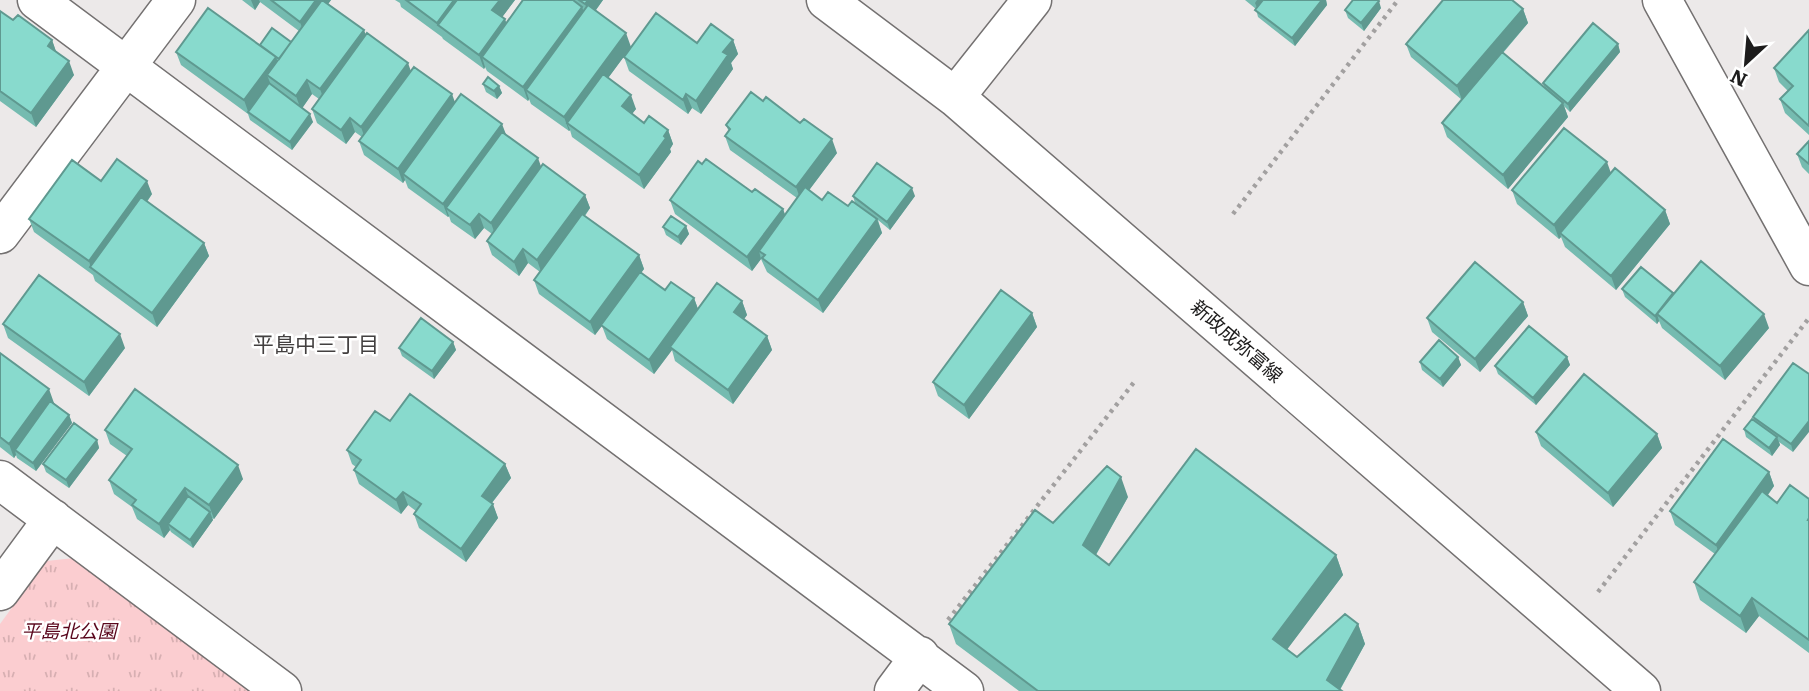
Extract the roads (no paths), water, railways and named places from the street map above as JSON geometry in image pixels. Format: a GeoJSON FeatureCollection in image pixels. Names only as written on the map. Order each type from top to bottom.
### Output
{"type":"FeatureCollection","features":[{"type":"Feature","properties":{"kind":"street"},"geometry":{"type":"LineString","coordinates":[[37,0],[964,691]]}},
{"type":"Feature","properties":{"kind":"street"},"geometry":{"type":"LineString","coordinates":[[0,234],[176,0]]}},
{"type":"Feature","properties":{"kind":"street","name":"新政成弥富線"},"geometry":{"type":"LineString","coordinates":[[826,0],[955,97],[1641,691]]}},
{"type":"Feature","properties":{"kind":"street"},"geometry":{"type":"LineString","coordinates":[[955,97],[1032,0]]}},
{"type":"Feature","properties":{"kind":"street"},"geometry":{"type":"LineString","coordinates":[[1662,0],[1809,266]]}},
{"type":"Feature","properties":{"kind":"street"},"geometry":{"type":"LineString","coordinates":[[0,480],[282,691]]}},
{"type":"Feature","properties":{"kind":"street"},"geometry":{"type":"LineString","coordinates":[[0,591],[53,519]]}},
{"type":"Feature","properties":{"kind":"street"},"geometry":{"type":"LineString","coordinates":[[894,691],[919,656]]}},
{"type":"Feature","properties":{"kind":"district","name":"平島中三丁目"},"geometry":{"type":"Point","coordinates":[316,345]}},
{"type":"Feature","properties":{"kind":"park label","name":"平島北公園"},"geometry":{"type":"Point","coordinates":[69,631]}}]}
